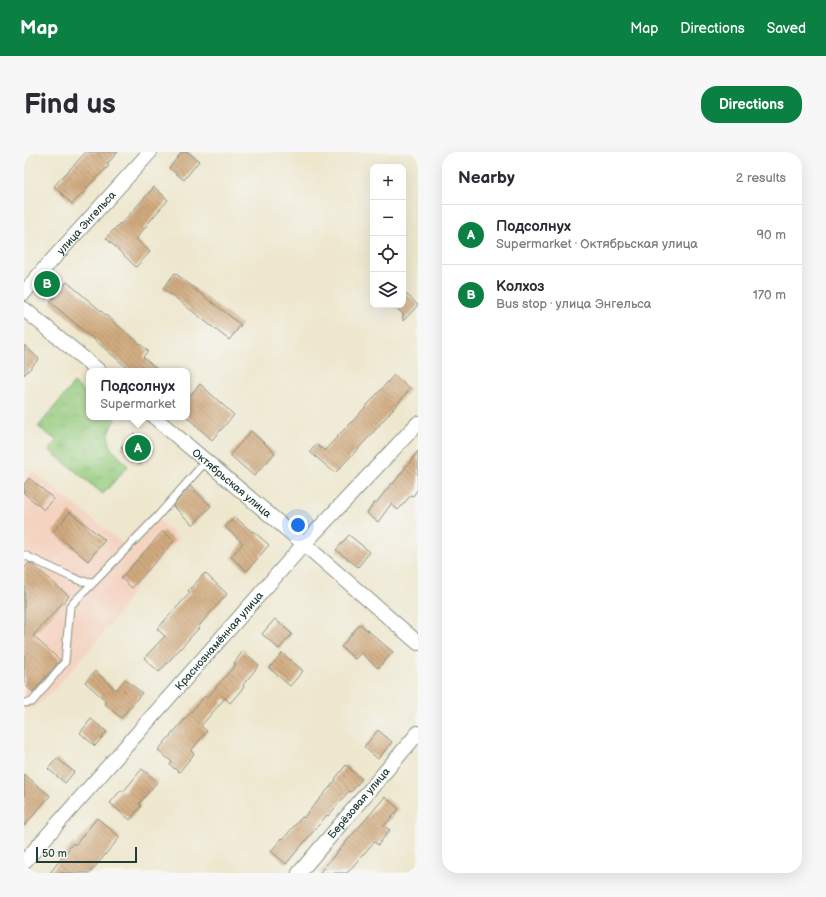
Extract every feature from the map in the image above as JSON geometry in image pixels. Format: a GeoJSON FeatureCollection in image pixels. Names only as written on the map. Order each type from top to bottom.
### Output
{"type":"FeatureCollection","features":[{"type":"Feature","properties":{"kind":"street","name":"улица Энгельса"},"geometry":{"type":"LineString","coordinates":[[24,293],[150,152]]}},
{"type":"Feature","properties":{"kind":"street"},"geometry":{"type":"LineString","coordinates":[[24,309],[95,368]]}},
{"type":"Feature","properties":{"kind":"street","name":"Октябрьская улица"},"geometry":{"type":"LineString","coordinates":[[158,420],[418,643]]}},
{"type":"Feature","properties":{"kind":"street","name":"Краснознамённая улица"},"geometry":{"type":"LineString","coordinates":[[24,862],[304,544],[418,423]]}},
{"type":"Feature","properties":{"kind":"street","name":"Берёзовая улица"},"geometry":{"type":"LineString","coordinates":[[299,873],[418,732]]}},
{"type":"Feature","properties":{"kind":"lane"},"geometry":{"type":"LineString","coordinates":[[24,704],[32,702],[65,662],[70,606],[156,518],[206,460]]}},
{"type":"Feature","properties":{"kind":"lane"},"geometry":{"type":"LineString","coordinates":[[24,555],[69,576],[82,581],[94,582]]}},
{"type":"Feature","properties":{"kind":"shaded area"},"geometry":{"type":"Polygon","coordinates":[[[33,471],[122,543],[150,513],[179,539],[135,587],[123,608],[102,635],[56,688],[35,707],[24,710],[24,481],[33,471]]]}},
{"type":"Feature","properties":{"kind":"green space"},"geometry":{"type":"Polygon","coordinates":[[[74,383],[86,393],[86,420],[115,420],[108,434],[111,448],[128,466],[103,494],[49,450],[57,441],[38,427],[74,383]]]}},
{"type":"Feature","properties":{"kind":"building"},"geometry":{"type":"Polygon","coordinates":[[[86,152],[118,152],[107,164],[109,166],[72,204],[54,186],[86,152]]]}},
{"type":"Feature","properties":{"kind":"building"},"geometry":{"type":"Polygon","coordinates":[[[182,152],[188,152],[199,161],[184,180],[169,168],[182,152]]]}},
{"type":"Feature","properties":{"kind":"building"},"geometry":{"type":"Polygon","coordinates":[[[154,187],[168,200],[136,239],[150,252],[136,267],[106,238],[120,223],[121,224],[154,187]]]}},
{"type":"Feature","properties":{"kind":"building"},"geometry":{"type":"Polygon","coordinates":[[[175,273],[241,325],[229,340],[163,288],[175,273]]]}},
{"type":"Feature","properties":{"kind":"building"},"geometry":{"type":"Polygon","coordinates":[[[67,282],[148,351],[143,357],[156,368],[127,368],[50,302],[67,282]]]}},
{"type":"Feature","properties":{"kind":"building"},"geometry":{"type":"Polygon","coordinates":[[[406,294],[418,305],[403,321],[403,314],[396,308],[406,308],[406,294]]]}},
{"type":"Feature","properties":{"kind":"building"},"geometry":{"type":"Polygon","coordinates":[[[24,345],[39,359],[24,375],[24,345]]]}},
{"type":"Feature","properties":{"kind":"building"},"geometry":{"type":"Polygon","coordinates":[[[394,375],[410,389],[370,436],[335,473],[310,452],[316,444],[324,451],[394,375]]]}},
{"type":"Feature","properties":{"kind":"building"},"geometry":{"type":"Polygon","coordinates":[[[200,384],[234,415],[212,440],[190,420],[190,396],[200,384]]]}},
{"type":"Feature","properties":{"kind":"building"},"geometry":{"type":"Polygon","coordinates":[[[251,431],[275,453],[254,476],[230,455],[251,431]]]}},
{"type":"Feature","properties":{"kind":"building"},"geometry":{"type":"Polygon","coordinates":[[[134,433],[153,450],[140,464],[121,448],[134,433]]]}},
{"type":"Feature","properties":{"kind":"building"},"geometry":{"type":"Polygon","coordinates":[[[418,451],[418,489],[413,496],[411,495],[398,510],[391,504],[378,522],[367,513],[392,483],[393,484],[418,451]]]}},
{"type":"Feature","properties":{"kind":"building"},"geometry":{"type":"Polygon","coordinates":[[[29,478],[54,499],[44,510],[24,493],[24,485],[29,478]]]}},
{"type":"Feature","properties":{"kind":"building"},"geometry":{"type":"Polygon","coordinates":[[[190,486],[211,506],[193,525],[173,506],[190,486]]]}},
{"type":"Feature","properties":{"kind":"building"},"geometry":{"type":"Polygon","coordinates":[[[70,512],[105,540],[88,561],[53,532],[70,512]]]}},
{"type":"Feature","properties":{"kind":"building"},"geometry":{"type":"Polygon","coordinates":[[[235,517],[269,545],[247,571],[231,557],[243,543],[225,527],[235,517]]]}},
{"type":"Feature","properties":{"kind":"building"},"geometry":{"type":"Polygon","coordinates":[[[163,531],[174,541],[132,588],[121,578],[163,531]]]}},
{"type":"Feature","properties":{"kind":"building"},"geometry":{"type":"Polygon","coordinates":[[[349,535],[370,552],[358,567],[336,550],[349,535]]]}},
{"type":"Feature","properties":{"kind":"building"},"geometry":{"type":"Polygon","coordinates":[[[29,563],[69,596],[33,636],[60,660],[33,692],[24,684],[24,569],[29,563]]]}},
{"type":"Feature","properties":{"kind":"building"},"geometry":{"type":"Polygon","coordinates":[[[205,573],[227,594],[198,627],[199,628],[159,672],[144,658],[165,636],[157,629],[190,593],[188,591],[205,573]]]}},
{"type":"Feature","properties":{"kind":"building"},"geometry":{"type":"Polygon","coordinates":[[[275,619],[292,634],[279,649],[262,634],[275,619]]]}},
{"type":"Feature","properties":{"kind":"building"},"geometry":{"type":"Polygon","coordinates":[[[360,624],[393,652],[378,668],[361,653],[355,659],[341,647],[360,624]]]}},
{"type":"Feature","properties":{"kind":"building"},"geometry":{"type":"Polygon","coordinates":[[[243,651],[259,665],[243,685],[244,687],[230,703],[225,698],[201,726],[207,731],[191,751],[194,754],[179,772],[170,765],[172,762],[158,750],[205,696],[207,698],[236,664],[234,663],[243,651]]]}},
{"type":"Feature","properties":{"kind":"building"},"geometry":{"type":"Polygon","coordinates":[[[282,653],[303,671],[290,686],[269,668],[282,653]]]}},
{"type":"Feature","properties":{"kind":"building"},"geometry":{"type":"Polygon","coordinates":[[[95,671],[116,690],[125,679],[142,693],[121,718],[104,703],[106,701],[85,682],[95,671]]]}},
{"type":"Feature","properties":{"kind":"building"},"geometry":{"type":"Polygon","coordinates":[[[91,719],[107,732],[95,746],[80,733],[91,719]]]}},
{"type":"Feature","properties":{"kind":"building"},"geometry":{"type":"Polygon","coordinates":[[[378,730],[392,742],[378,759],[364,747],[378,730]]]}},
{"type":"Feature","properties":{"kind":"building"},"geometry":{"type":"Polygon","coordinates":[[[57,758],[74,772],[65,783],[48,769],[57,758]]]}},
{"type":"Feature","properties":{"kind":"building"},"geometry":{"type":"Polygon","coordinates":[[[346,765],[362,779],[351,792],[349,791],[328,816],[327,815],[286,864],[271,851],[302,817],[303,818],[336,780],[335,779],[346,765]]]}},
{"type":"Feature","properties":{"kind":"building"},"geometry":{"type":"Polygon","coordinates":[[[142,769],[157,782],[139,804],[141,806],[130,820],[110,803],[121,790],[123,792],[142,769]]]}},
{"type":"Feature","properties":{"kind":"building"},"geometry":{"type":"Polygon","coordinates":[[[24,774],[50,796],[24,826],[24,774]]]}},
{"type":"Feature","properties":{"kind":"building"},"geometry":{"type":"Polygon","coordinates":[[[385,797],[399,809],[384,826],[390,830],[378,845],[374,842],[347,873],[319,873],[385,797]]]}},
{"type":"Feature","properties":{"kind":"building"},"geometry":{"type":"Polygon","coordinates":[[[97,818],[120,837],[90,873],[50,873],[73,843],[75,845],[97,818]]]}},
{"type":"Feature","properties":{"kind":"place","name":"Колхоз"},"geometry":{"type":"Point","coordinates":[47,284]}},
{"type":"Feature","properties":{"kind":"place","name":"Подсолнух"},"geometry":{"type":"Point","coordinates":[138,448]}}]}
